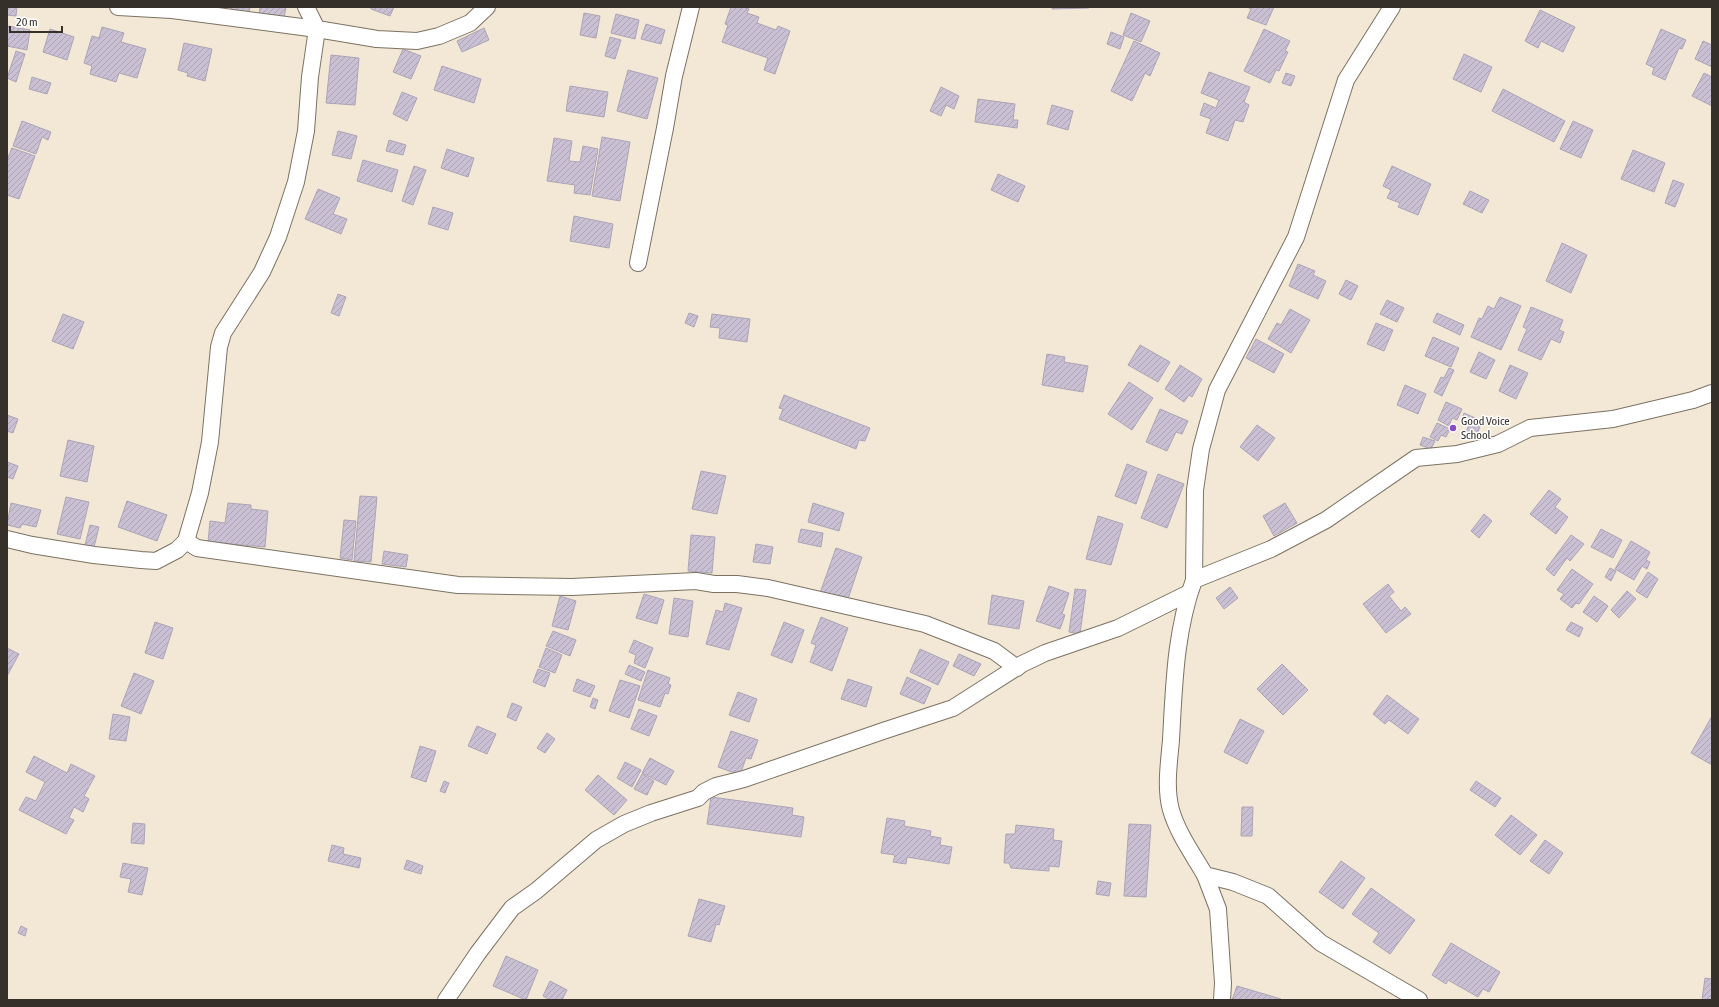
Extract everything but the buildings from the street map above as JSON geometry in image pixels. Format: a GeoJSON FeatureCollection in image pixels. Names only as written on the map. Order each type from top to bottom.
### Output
{"type":"FeatureCollection","features":[{"type":"Feature","properties":{"kind":"street"},"geometry":{"type":"LineString","coordinates":[[118,7],[172,10],[317,29],[377,39],[417,41],[440,36],[470,22],[487,7]]}},
{"type":"Feature","properties":{"kind":"street"},"geometry":{"type":"LineString","coordinates":[[7,538],[32,545],[94,555],[156,560],[171,554],[186,541],[200,492],[210,442],[219,347],[224,333],[265,265],[278,237],[296,182],[306,131],[310,77],[317,29],[306,7]]}},
{"type":"Feature","properties":{"kind":"street"},"geometry":{"type":"LineString","coordinates":[[638,262],[674,76],[691,7]]}},
{"type":"Feature","properties":{"kind":"street"},"geometry":{"type":"LineString","coordinates":[[1222,1000],[1223,983],[1218,909],[1205,875],[1184,841],[1171,810],[1168,781],[1178,646],[1191,587],[1195,490],[1201,449],[1217,390],[1296,237],[1346,80],[1392,7]]}},
{"type":"Feature","properties":{"kind":"street"},"geometry":{"type":"LineString","coordinates":[[446,1000],[478,953],[512,908],[536,891],[596,840],[651,812],[698,798],[704,792],[716,786],[744,779],[953,708],[1017,668],[1045,653],[1118,628],[1191,587],[1271,549],[1326,520],[1416,458],[1457,454],[1498,444],[1530,428],[1613,419],[1693,400],[1712,393]]}},
{"type":"Feature","properties":{"kind":"street"},"geometry":{"type":"LineString","coordinates":[[186,541],[197,548],[458,585],[572,587],[656,583],[668,581],[696,581],[714,584],[768,588],[925,624],[994,651],[1017,668]]}},
{"type":"Feature","properties":{"kind":"street"},"geometry":{"type":"LineString","coordinates":[[1205,875],[1233,882],[1268,896],[1321,943],[1419,1000]]}},
{"type":"Feature","properties":{"kind":"place","name":"Good Voice School"},"geometry":{"type":"Point","coordinates":[1453,428]}}]}
